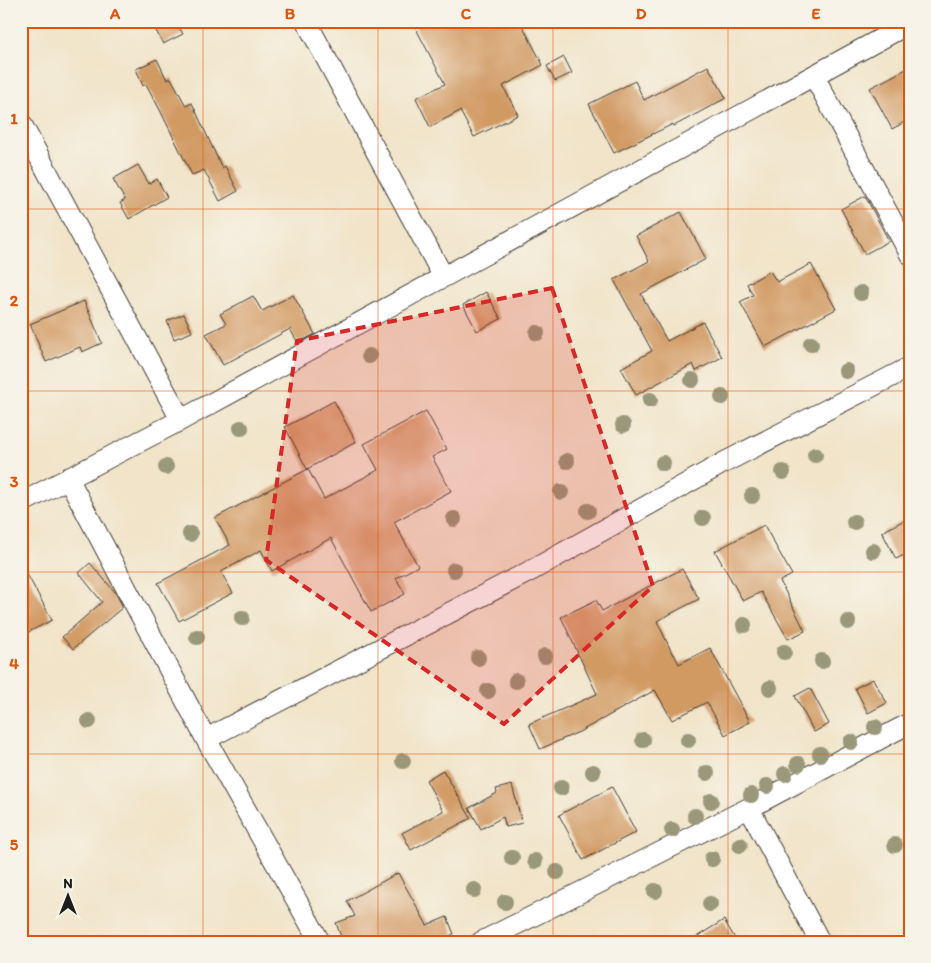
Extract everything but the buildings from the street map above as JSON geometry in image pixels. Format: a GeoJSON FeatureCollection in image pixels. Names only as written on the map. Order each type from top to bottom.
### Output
{"type":"FeatureCollection","features":[{"type":"Feature","properties":{"kind":"street"},"geometry":{"type":"LineString","coordinates":[[306,21],[443,276]]}},
{"type":"Feature","properties":{"kind":"street"},"geometry":{"type":"LineString","coordinates":[[21,503],[182,420],[910,23]]}},
{"type":"Feature","properties":{"kind":"street"},"geometry":{"type":"LineString","coordinates":[[814,76],[910,254]]}},
{"type":"Feature","properties":{"kind":"street"},"geometry":{"type":"LineString","coordinates":[[21,123],[182,420]]}},
{"type":"Feature","properties":{"kind":"street"},"geometry":{"type":"LineString","coordinates":[[206,739],[534,569],[725,462],[910,367]]}},
{"type":"Feature","properties":{"kind":"street"},"geometry":{"type":"LineString","coordinates":[[68,478],[206,739],[320,942]]}},
{"type":"Feature","properties":{"kind":"street"},"geometry":{"type":"LineString","coordinates":[[481,942],[749,808],[910,723]]}},
{"type":"Feature","properties":{"kind":"street"},"geometry":{"type":"LineString","coordinates":[[749,808],[820,942]]}},
{"type":"Feature","properties":{"kind":"highlighted area"},"geometry":{"type":"Polygon","coordinates":[[[552,288],[653,586],[504,724],[266,560],[297,341],[552,288]]]}}]}
